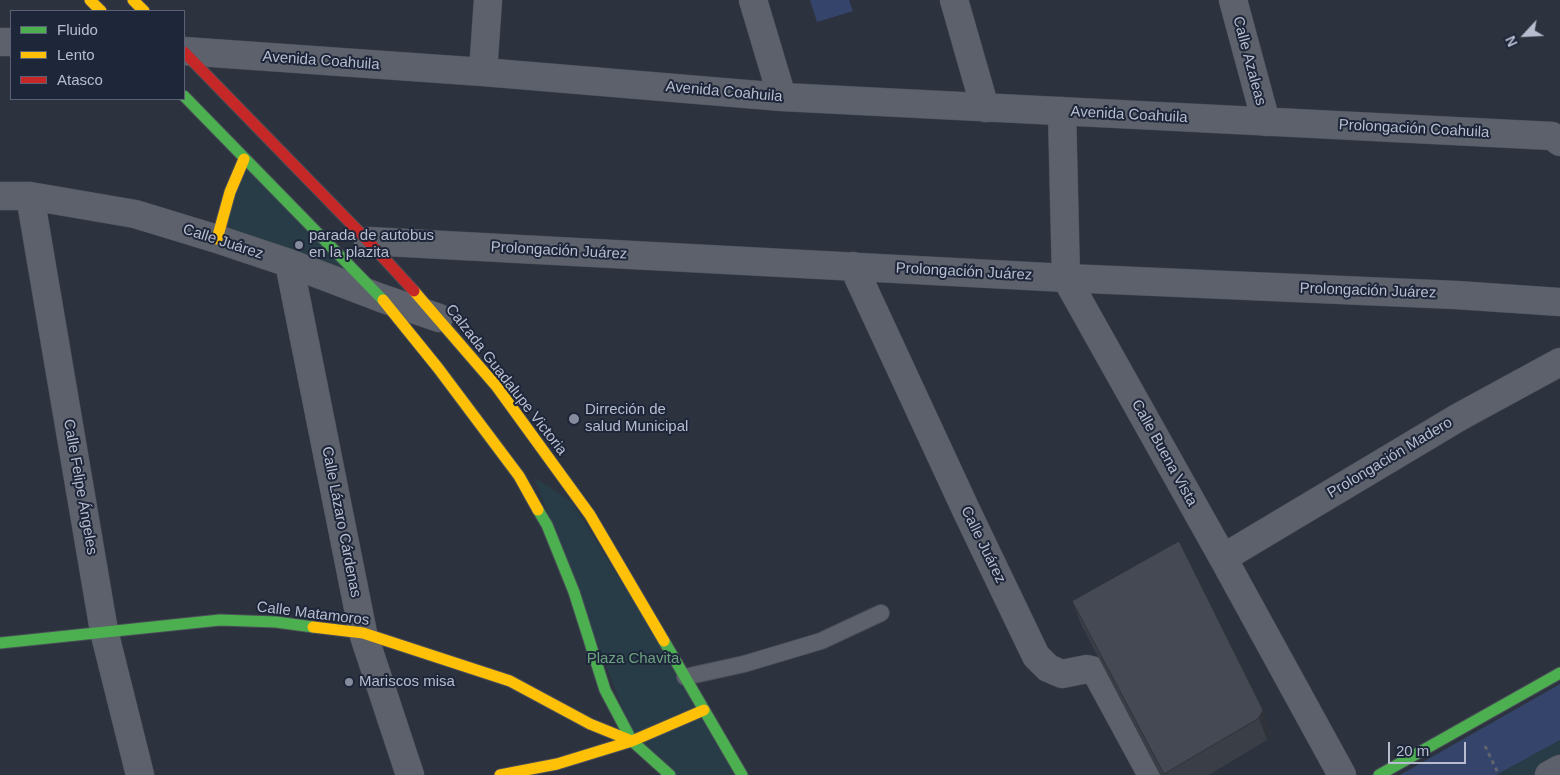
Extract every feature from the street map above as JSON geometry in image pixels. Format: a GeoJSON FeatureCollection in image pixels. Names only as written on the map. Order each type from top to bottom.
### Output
{"type":"FeatureCollection","features":[{"type":"Feature","properties":{"kind":"main road"},"geometry":{"type":"LineString","coordinates":[[90,0],[100,10]]}},
{"type":"Feature","properties":{"kind":"main road"},"geometry":{"type":"LineString","coordinates":[[133,0],[143,10]]}},
{"type":"Feature","properties":{"kind":"main road","name":"Calzada Guadalupe Victoria"},"geometry":{"type":"LineString","coordinates":[[185,53],[368,241],[439,318],[497,388],[590,515],[742,775]]}},
{"type":"Feature","properties":{"kind":"main road"},"geometry":{"type":"LineString","coordinates":[[185,97],[381,298],[438,368],[519,476],[547,525],[574,592],[598,675],[632,741],[670,775]]}},
{"type":"Feature","properties":{"kind":"main road"},"geometry":{"type":"LineString","coordinates":[[217,239],[230,192],[244,159]]}},
{"type":"Feature","properties":{"kind":"main road","name":"Calle Matamoros"},"geometry":{"type":"LineString","coordinates":[[0,643],[220,620],[276,622],[363,633],[510,681],[590,724],[632,741]]}},
{"type":"Feature","properties":{"kind":"main road"},"geometry":{"type":"LineString","coordinates":[[1378,775],[1560,673]]}},
{"type":"Feature","properties":{"kind":"main road"},"geometry":{"type":"LineString","coordinates":[[500,775],[557,764],[603,751],[632,741],[704,710]]}},
{"type":"Feature","properties":{"kind":"street"},"geometry":{"type":"LineString","coordinates":[[483,72],[488,0]]}},
{"type":"Feature","properties":{"kind":"street"},"geometry":{"type":"LineString","coordinates":[[753,0],[782,97]]}},
{"type":"Feature","properties":{"kind":"street"},"geometry":{"type":"LineString","coordinates":[[954,0],[985,108]]}},
{"type":"Feature","properties":{"kind":"street","name":"Calle Azaleas"},"geometry":{"type":"LineString","coordinates":[[1233,0],[1266,122]]}},
{"type":"Feature","properties":{"kind":"street","name":"Avenida Coahuila"},"geometry":{"type":"LineString","coordinates":[[185,52],[483,72],[782,97],[1266,122]]}},
{"type":"Feature","properties":{"kind":"street","name":"Calle Buena Vista"},"geometry":{"type":"LineString","coordinates":[[1062,111],[1066,278],[1342,775]]}},
{"type":"Feature","properties":{"kind":"street","name":"Prolongación Coahuila"},"geometry":{"type":"LineString","coordinates":[[1266,122],[1558,138]]}},
{"type":"Feature","properties":{"kind":"street","name":"Calle Juárez"},"geometry":{"type":"LineString","coordinates":[[0,196],[30,196],[135,214],[289,263],[439,318]]}},
{"type":"Feature","properties":{"kind":"street","name":"Calle Felipe Ángeles"},"geometry":{"type":"LineString","coordinates":[[30,196],[104,631],[140,775]]}},
{"type":"Feature","properties":{"kind":"street","name":"Prolongación Juárez"},"geometry":{"type":"LineString","coordinates":[[368,241],[1066,278],[1456,295],[1560,302]]}},
{"type":"Feature","properties":{"kind":"street","name":"Calle Lázaro Cárdenas"},"geometry":{"type":"LineString","coordinates":[[289,263],[363,633],[410,775]]}},
{"type":"Feature","properties":{"kind":"street","name":"Calle Juárez"},"geometry":{"type":"LineString","coordinates":[[852,266],[1036,656],[1048,668],[1062,674],[1087,669],[1095,671],[1152,775]]}},
{"type":"Feature","properties":{"kind":"street","name":"Prolongación Madero"},"geometry":{"type":"LineString","coordinates":[[1223,558],[1459,417],[1560,362]]}},
{"type":"Feature","properties":{"kind":"street"},"geometry":{"type":"LineString","coordinates":[[1549,775],[1560,769]]}},
{"type":"Feature","properties":{"kind":"lane"},"geometry":{"type":"LineString","coordinates":[[685,677],[744,664],[821,642],[881,613]]}},
{"type":"Feature","properties":{"kind":"path"},"geometry":{"type":"LineString","coordinates":[[1480,738],[1499,775]]}},
{"type":"Feature","properties":{"kind":"green space"},"geometry":{"type":"Polygon","coordinates":[[[249,159],[372,291],[221,236],[249,159]]]}},
{"type":"Feature","properties":{"kind":"green space","name":"Plaza Chavita"},"geometry":{"type":"Polygon","coordinates":[[[534,477],[572,502],[741,775],[673,775],[633,736],[534,477]]]}},
{"type":"Feature","properties":{"kind":"green space"},"geometry":{"type":"Polygon","coordinates":[[[1560,740],[1560,773],[1556,775],[1496,775],[1560,740]]]}},
{"type":"Feature","properties":{"kind":"water"},"geometry":{"type":"Polygon","coordinates":[[[810,0],[849,0],[853,11],[817,22],[810,0]]]}},
{"type":"Feature","properties":{"kind":"water"},"geometry":{"type":"Polygon","coordinates":[[[1560,684],[1560,740],[1496,775],[1400,775],[1560,684]]]}},
{"type":"Feature","properties":{"kind":"building"},"geometry":{"type":"Polygon","coordinates":[[[1179,541],[1263,710],[1259,718],[1164,774],[1072,601],[1179,541]]]}},
{"type":"Feature","properties":{"kind":"traffic: fast"},"geometry":{"type":"LineString","coordinates":[[185,97],[383,300]]}},
{"type":"Feature","properties":{"kind":"traffic: fast"},"geometry":{"type":"LineString","coordinates":[[538,510],[547,525],[574,592],[605,690],[632,741],[670,775]]}},
{"type":"Feature","properties":{"kind":"traffic: fast"},"geometry":{"type":"LineString","coordinates":[[0,643],[220,620],[276,622],[313,627]]}},
{"type":"Feature","properties":{"kind":"traffic: fast"},"geometry":{"type":"LineString","coordinates":[[664,641],[742,775]]}},
{"type":"Feature","properties":{"kind":"traffic: fast"},"geometry":{"type":"LineString","coordinates":[[1379,775],[1560,673]]}},
{"type":"Feature","properties":{"kind":"traffic: slow"},"geometry":{"type":"LineString","coordinates":[[90,0],[100,10]]}},
{"type":"Feature","properties":{"kind":"traffic: slow"},"geometry":{"type":"LineString","coordinates":[[133,0],[143,10]]}},
{"type":"Feature","properties":{"kind":"traffic: slow"},"geometry":{"type":"LineString","coordinates":[[217,239],[230,192],[244,159]]}},
{"type":"Feature","properties":{"kind":"traffic: slow"},"geometry":{"type":"LineString","coordinates":[[414,291],[497,387],[590,515],[664,641]]}},
{"type":"Feature","properties":{"kind":"traffic: slow"},"geometry":{"type":"LineString","coordinates":[[383,300],[438,368],[519,476],[538,510]]}},
{"type":"Feature","properties":{"kind":"traffic: slow"},"geometry":{"type":"LineString","coordinates":[[313,627],[363,633],[510,681],[590,724],[632,741]]}},
{"type":"Feature","properties":{"kind":"traffic: slow"},"geometry":{"type":"LineString","coordinates":[[632,741],[704,710]]}},
{"type":"Feature","properties":{"kind":"traffic: slow"},"geometry":{"type":"LineString","coordinates":[[500,775],[557,764],[632,741]]}},
{"type":"Feature","properties":{"kind":"traffic: jam"},"geometry":{"type":"LineString","coordinates":[[185,53],[368,241],[414,291]]}},
{"type":"Feature","properties":{"kind":"place","name":"parada de autobus en la plazita"},"geometry":{"type":"Point","coordinates":[299,245]}},
{"type":"Feature","properties":{"kind":"place","name":"Dirreción de salud Municipal"},"geometry":{"type":"Point","coordinates":[574,419]}},
{"type":"Feature","properties":{"kind":"place","name":"Mariscos misa"},"geometry":{"type":"Point","coordinates":[349,682]}}]}
